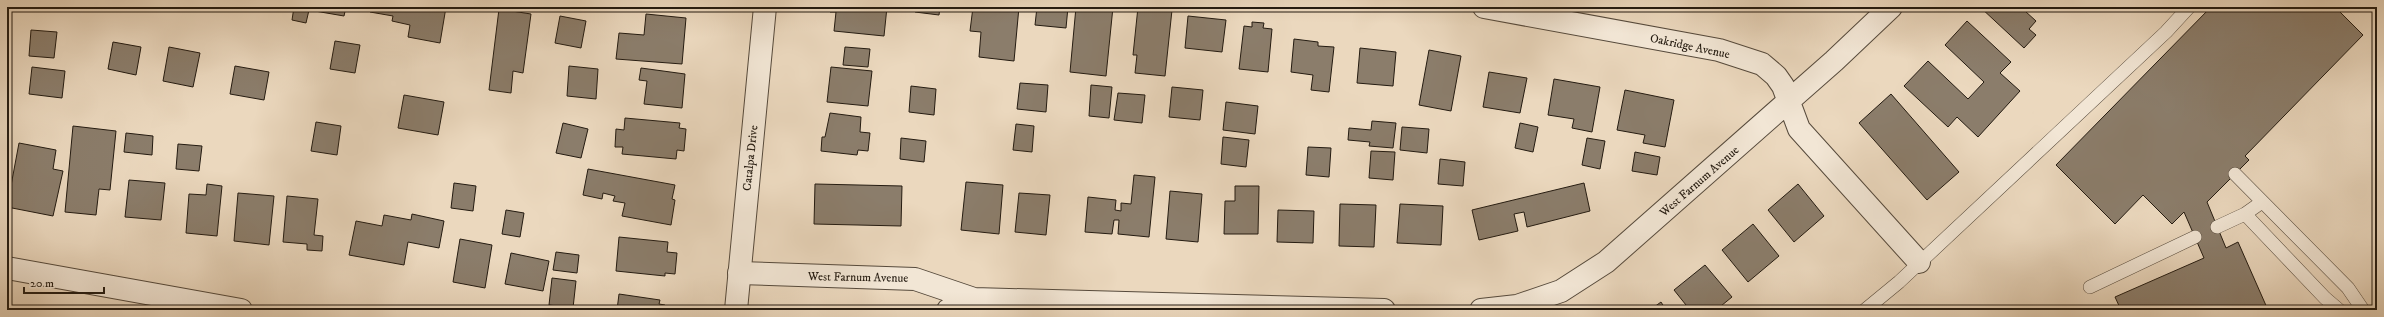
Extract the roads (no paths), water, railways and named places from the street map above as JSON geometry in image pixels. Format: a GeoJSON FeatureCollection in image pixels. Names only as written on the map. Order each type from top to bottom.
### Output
{"type":"FeatureCollection","features":[{"type":"Feature","properties":{"kind":"street","name":"Catalpa Drive"},"geometry":{"type":"LineString","coordinates":[[736,310],[765,7]]}},
{"type":"Feature","properties":{"kind":"street","name":"Oakridge Avenue"},"geometry":{"type":"LineString","coordinates":[[1484,7],[1718,50],[1762,64],[1776,76],[1788,100],[1799,128],[1919,262]]}},
{"type":"Feature","properties":{"kind":"street","name":"West Farnum Avenue"},"geometry":{"type":"LineString","coordinates":[[1481,310],[1517,306],[1561,291],[1606,262],[1891,7]]}},
{"type":"Feature","properties":{"kind":"street"},"geometry":{"type":"LineString","coordinates":[[7,268],[241,310]]}},
{"type":"Feature","properties":{"kind":"street","name":"West Farnum Avenue"},"geometry":{"type":"LineString","coordinates":[[739,273],[915,278],[974,299],[1384,310]]}},
{"type":"Feature","properties":{"kind":"street","name":"West Farnum Avenue"},"geometry":{"type":"LineString","coordinates":[[948,310],[974,299]]}},
{"type":"Feature","properties":{"kind":"lane"},"geometry":{"type":"LineString","coordinates":[[1865,310],[1919,262],[2166,32],[2189,7]]}},
{"type":"Feature","properties":{"kind":"lane"},"geometry":{"type":"LineString","coordinates":[[2235,174],[2348,288],[2363,310]]}},
{"type":"Feature","properties":{"kind":"lane"},"geometry":{"type":"LineString","coordinates":[[2217,226],[2245,214],[2262,202]]}},
{"type":"Feature","properties":{"kind":"lane"},"geometry":{"type":"LineString","coordinates":[[2245,214],[2325,298],[2340,310]]}},
{"type":"Feature","properties":{"kind":"lane"},"geometry":{"type":"LineString","coordinates":[[2090,287],[2195,237]]}}]}
